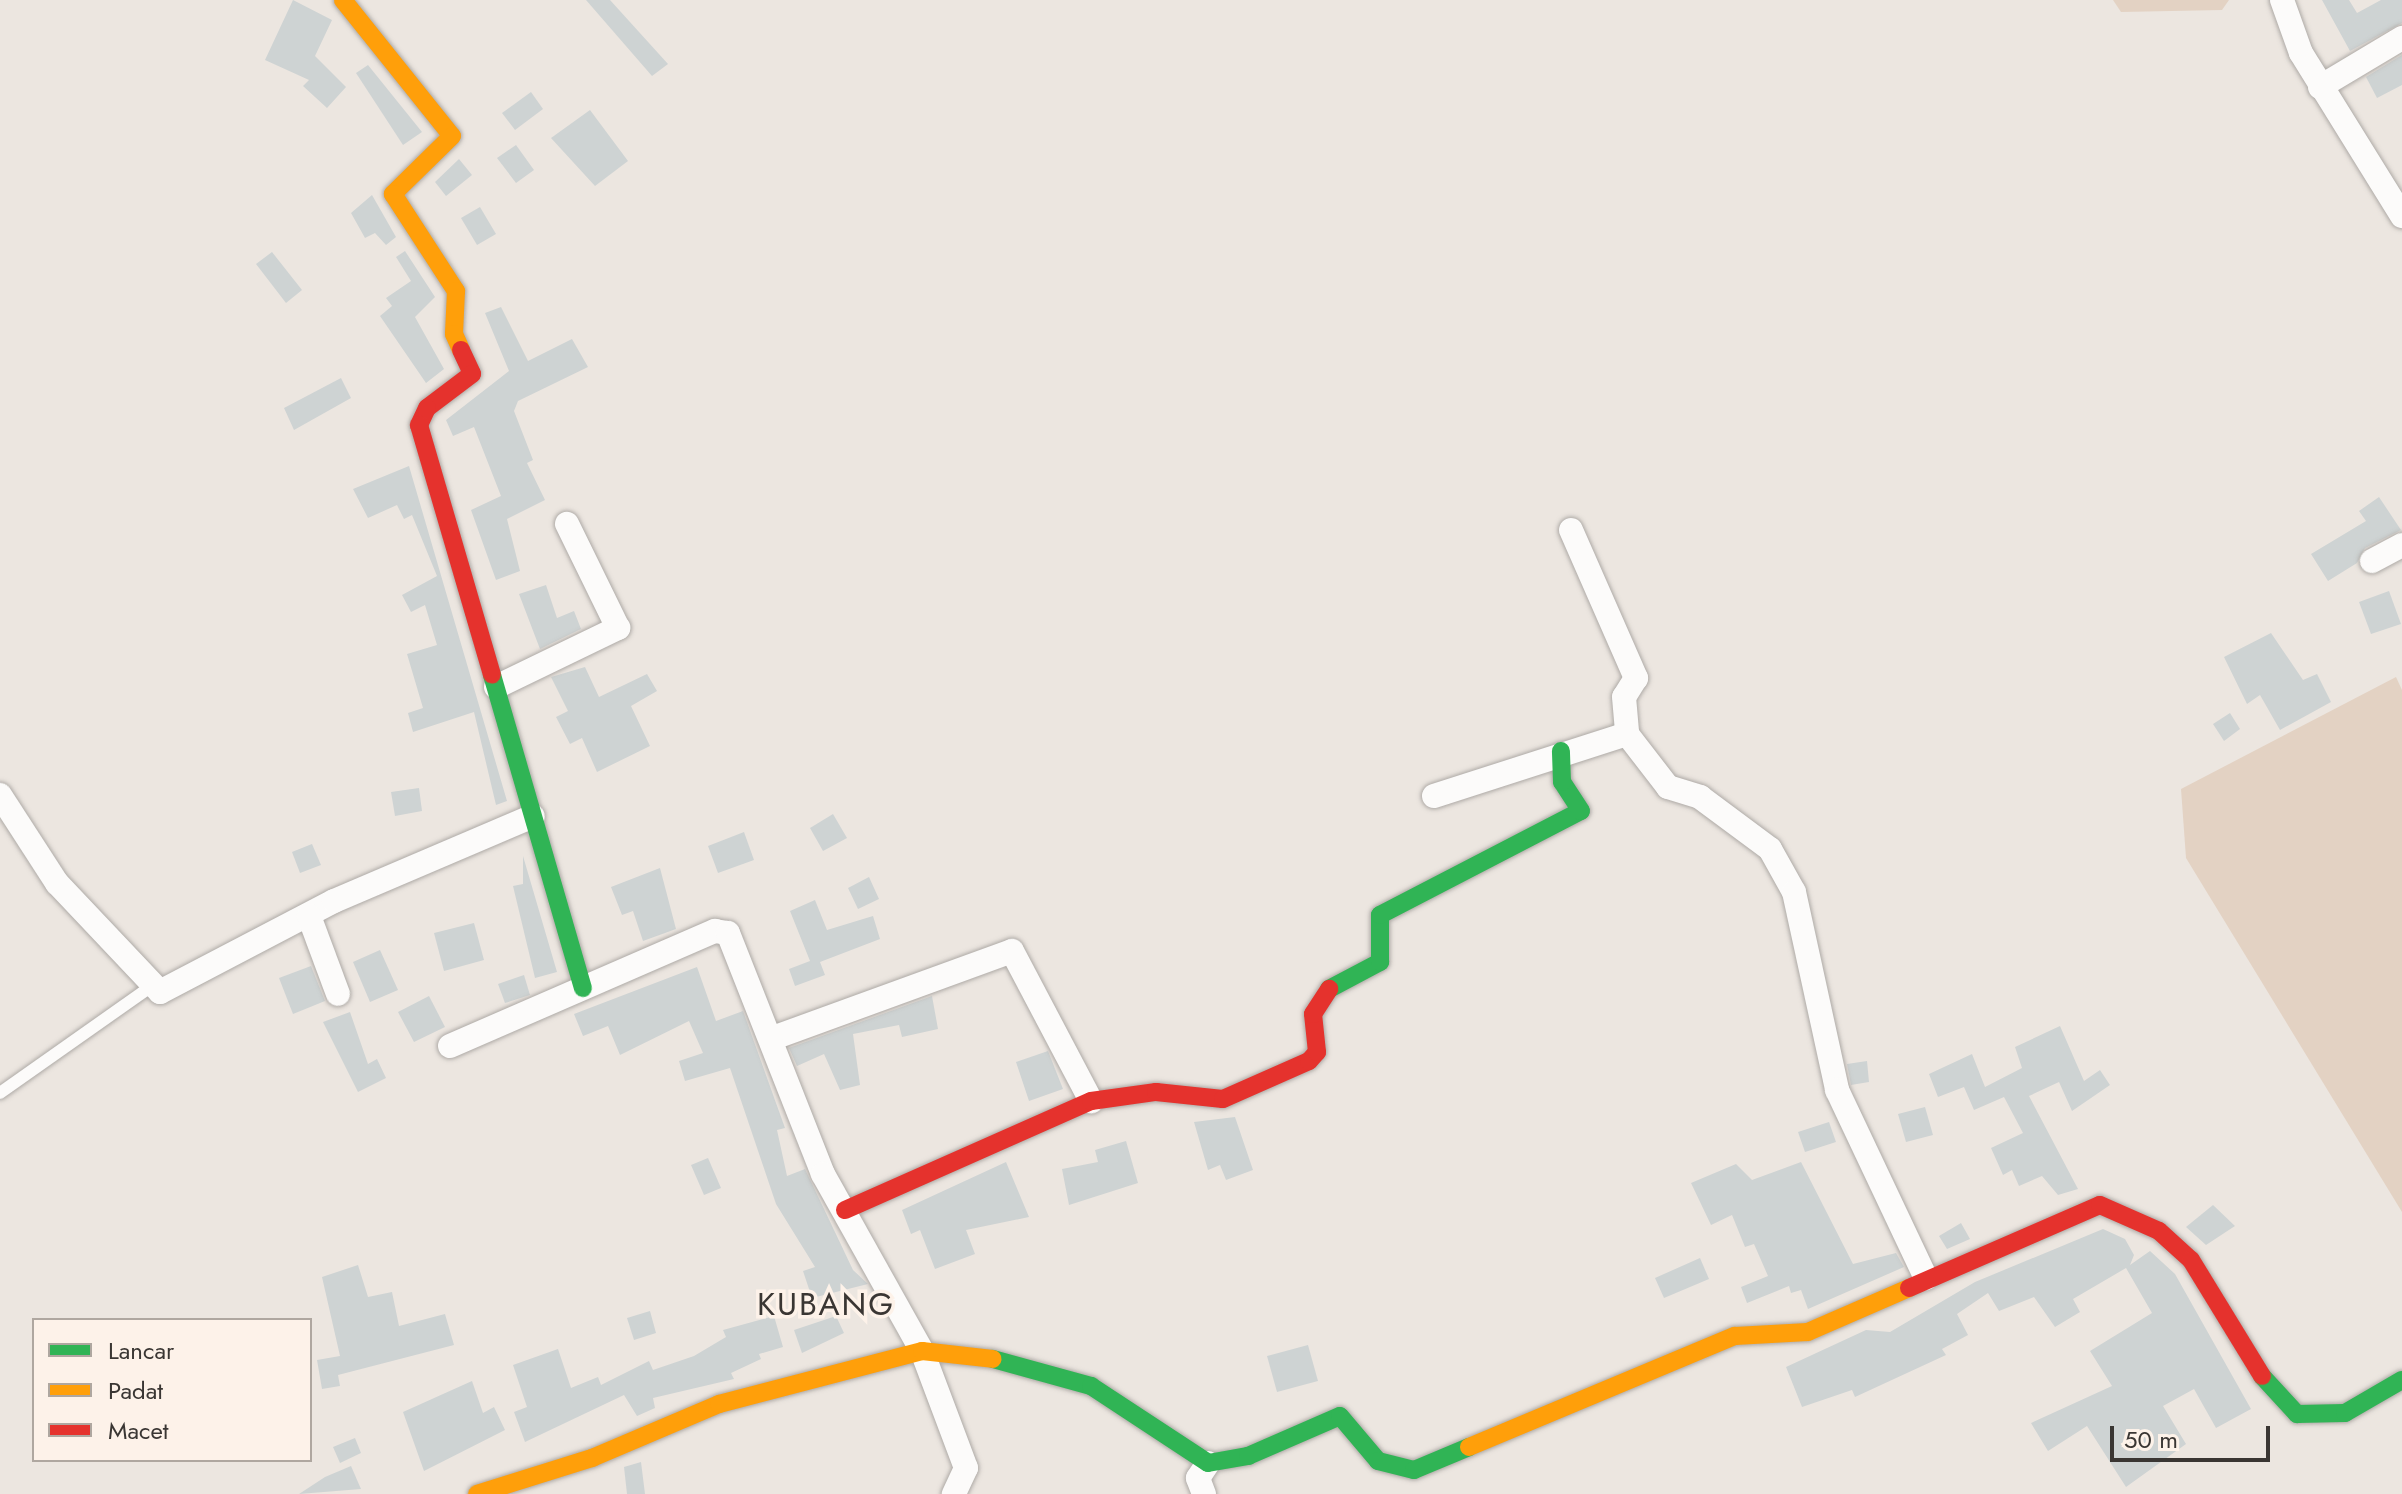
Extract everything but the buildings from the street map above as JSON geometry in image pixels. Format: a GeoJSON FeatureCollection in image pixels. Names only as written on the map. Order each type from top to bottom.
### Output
{"type":"FeatureCollection","features":[{"type":"Feature","properties":{"kind":"street"},"geometry":{"type":"LineString","coordinates":[[343,0],[452,136],[393,194],[457,293],[454,334],[471,376],[427,408],[419,425],[583,988]]}},
{"type":"Feature","properties":{"kind":"street"},"geometry":{"type":"LineString","coordinates":[[2282,0],[2320,87],[2395,208]]}},
{"type":"Feature","properties":{"kind":"street"},"geometry":{"type":"LineString","coordinates":[[2320,87],[2402,38]]}},
{"type":"Feature","properties":{"kind":"street"},"geometry":{"type":"LineString","coordinates":[[496,687],[618,628],[567,524]]}},
{"type":"Feature","properties":{"kind":"street"},"geometry":{"type":"LineString","coordinates":[[1571,530],[1636,678],[1624,697],[1627,734],[1668,787],[1700,797],[1770,849],[1783,868],[1837,1090],[1926,1278]]}},
{"type":"Feature","properties":{"kind":"street"},"geometry":{"type":"LineString","coordinates":[[2372,561],[2402,545]]}},
{"type":"Feature","properties":{"kind":"street"},"geometry":{"type":"LineString","coordinates":[[1434,796],[1561,751],[1627,734]]}},
{"type":"Feature","properties":{"kind":"street"},"geometry":{"type":"LineString","coordinates":[[845,1210],[1091,1101],[1156,1092],[1223,1099],[1309,1061],[1317,1052],[1313,1014],[1324,992],[1380,962],[1380,915],[1581,811],[1562,782],[1561,751]]}},
{"type":"Feature","properties":{"kind":"street"},"geometry":{"type":"LineString","coordinates":[[0,795],[57,883],[150,987],[172,989],[309,916],[533,816]]}},
{"type":"Feature","properties":{"kind":"street"},"geometry":{"type":"LineString","coordinates":[[309,916],[338,994]]}},
{"type":"Feature","properties":{"kind":"street"},"geometry":{"type":"LineString","coordinates":[[450,1046],[721,931],[735,944],[823,1174],[922,1351],[966,1468],[954,1494]]}},
{"type":"Feature","properties":{"kind":"street"},"geometry":{"type":"LineString","coordinates":[[773,1038],[1012,951],[1091,1101]]}},
{"type":"Feature","properties":{"kind":"street"},"geometry":{"type":"LineString","coordinates":[[477,1494],[592,1458],[719,1404],[922,1351],[968,1352],[1091,1386],[1208,1463],[1248,1456],[1340,1416],[1378,1461],[1414,1470],[1735,1336],[1808,1332],[1926,1278],[2100,1205],[2159,1231],[2191,1260],[2273,1393],[2297,1414],[2345,1413],[2402,1380]]}},
{"type":"Feature","properties":{"kind":"street"},"geometry":{"type":"LineString","coordinates":[[1204,1494],[1198,1478],[1208,1463]]}},
{"type":"Feature","properties":{"kind":"lane"},"geometry":{"type":"LineString","coordinates":[[0,1093],[150,987]]}},
{"type":"Feature","properties":{"kind":"shaded area"},"geometry":{"type":"Polygon","coordinates":[[[2113,0],[2229,0],[2222,10],[2121,12],[2113,0]]]}},
{"type":"Feature","properties":{"kind":"shaded area"},"geometry":{"type":"Polygon","coordinates":[[[2396,677],[2402,690],[2402,1212],[2186,858],[2181,789],[2396,677]]]}},
{"type":"Feature","properties":{"kind":"traffic: fast"},"geometry":{"type":"LineString","coordinates":[[492,675],[583,988]]}},
{"type":"Feature","properties":{"kind":"traffic: fast"},"geometry":{"type":"LineString","coordinates":[[1329,989],[1380,962],[1380,915],[1581,811],[1562,782],[1561,751]]}},
{"type":"Feature","properties":{"kind":"traffic: fast"},"geometry":{"type":"LineString","coordinates":[[993,1359],[1091,1386],[1208,1463],[1248,1456],[1340,1416],[1378,1461],[1414,1470],[1469,1447]]}},
{"type":"Feature","properties":{"kind":"traffic: fast"},"geometry":{"type":"LineString","coordinates":[[2262,1376],[2297,1414],[2345,1413],[2402,1380]]}},
{"type":"Feature","properties":{"kind":"traffic: slow"},"geometry":{"type":"LineString","coordinates":[[343,0],[452,136],[393,194],[456,291],[454,334],[461,350]]}},
{"type":"Feature","properties":{"kind":"traffic: slow"},"geometry":{"type":"LineString","coordinates":[[1469,1447],[1735,1336],[1808,1332],[1909,1288]]}},
{"type":"Feature","properties":{"kind":"traffic: slow"},"geometry":{"type":"LineString","coordinates":[[477,1494],[592,1458],[719,1404],[922,1351],[993,1359]]}},
{"type":"Feature","properties":{"kind":"traffic: jam"},"geometry":{"type":"LineString","coordinates":[[461,350],[472,374],[427,408],[419,425],[492,675]]}},
{"type":"Feature","properties":{"kind":"traffic: jam"},"geometry":{"type":"LineString","coordinates":[[845,1210],[1091,1101],[1156,1092],[1223,1099],[1309,1061],[1317,1052],[1313,1014],[1329,989]]}},
{"type":"Feature","properties":{"kind":"traffic: jam"},"geometry":{"type":"LineString","coordinates":[[1909,1288],[2100,1205],[2159,1231],[2191,1260],[2262,1376]]}},
{"type":"Feature","properties":{"kind":"district","name":"KUBANG"},"geometry":{"type":"Point","coordinates":[826,1304]}}]}
